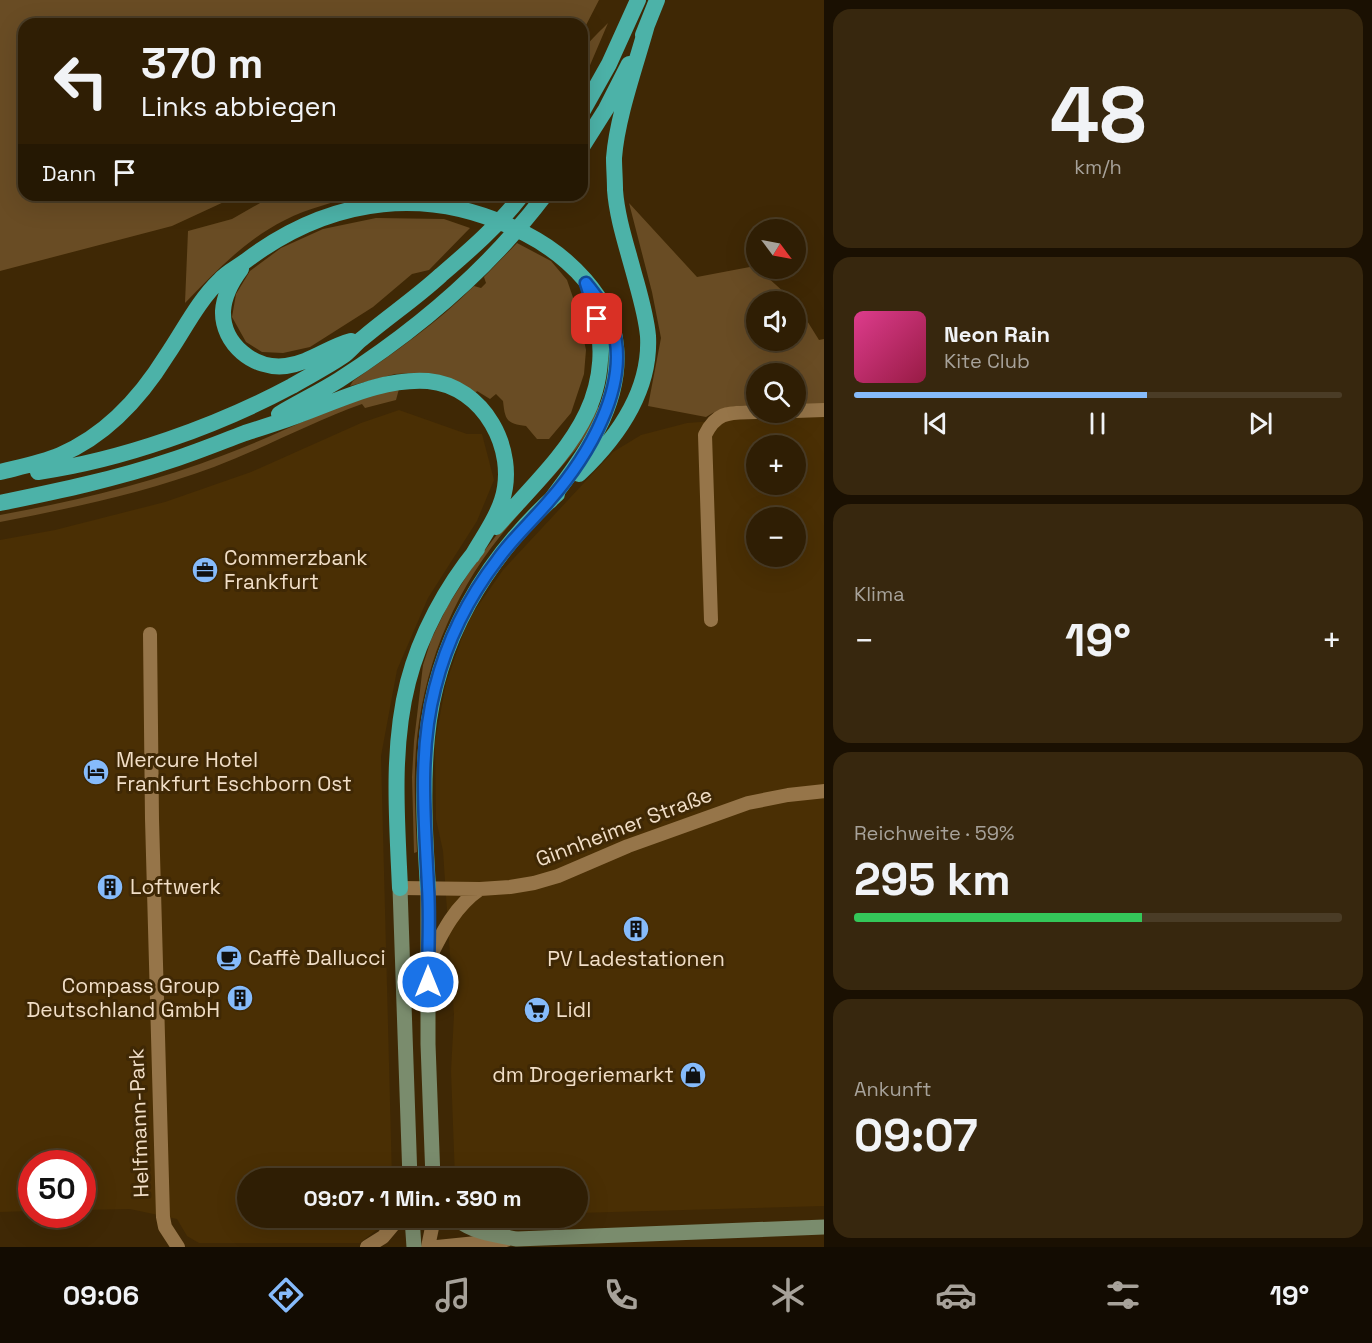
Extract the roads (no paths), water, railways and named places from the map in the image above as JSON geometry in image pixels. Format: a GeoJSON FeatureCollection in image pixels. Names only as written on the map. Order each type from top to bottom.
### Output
{"type":"FeatureCollection","features":[{"type":"Feature","properties":{"kind":"highway"},"geometry":{"type":"LineString","coordinates":[[588,101],[609,64],[638,0]]}},
{"type":"Feature","properties":{"kind":"highway"},"geometry":{"type":"LineString","coordinates":[[588,138],[606,109],[657,0]]}},
{"type":"Feature","properties":{"kind":"highway"},"geometry":{"type":"LineString","coordinates":[[428,888],[424,801],[430,713],[441,665],[457,625],[476,589],[514,539],[592,462],[621,428],[644,374],[648,337],[641,298],[615,193],[614,158],[618,129],[647,25]]}},
{"type":"Feature","properties":{"kind":"highway"},"geometry":{"type":"LineString","coordinates":[[0,477],[44,471],[160,442],[273,396],[344,355],[363,337],[409,303],[488,232],[516,201]]}},
{"type":"Feature","properties":{"kind":"highway"},"geometry":{"type":"LineString","coordinates":[[245,433],[337,381],[442,305],[503,246],[540,201]]}},
{"type":"Feature","properties":{"kind":"highway"},"geometry":{"type":"LineString","coordinates":[[0,472],[45,461],[62,454],[86,441],[111,423],[128,408],[152,379],[203,299],[220,279],[285,234],[309,222],[340,212],[367,206],[423,202],[463,209],[517,229],[550,248],[577,270],[586,283],[593,300],[600,340],[600,402],[589,447],[550,501]]}},
{"type":"Feature","properties":{"kind":"highway"},"geometry":{"type":"LineString","coordinates":[[247,260],[229,289],[223,311],[228,333],[243,353],[261,364],[284,366],[314,358],[341,344],[363,337]]}},
{"type":"Feature","properties":{"kind":"highway"},"geometry":{"type":"LineString","coordinates":[[0,502],[64,490],[172,460],[342,397],[398,383],[429,381],[454,389],[475,403],[488,416],[498,433],[506,472],[505,486],[497,513],[437,610],[408,681],[398,766],[400,888]]}},
{"type":"Feature","properties":{"kind":"highway"},"geometry":{"type":"LineString","coordinates":[[472,556],[559,457],[600,402]]}},
{"type":"Feature","properties":{"kind":"main road"},"geometry":{"type":"LineString","coordinates":[[400,888],[410,1168]]}},
{"type":"Feature","properties":{"kind":"main road"},"geometry":{"type":"LineString","coordinates":[[428,888],[428,1044],[434,1168]]}},
{"type":"Feature","properties":{"kind":"main road"},"geometry":{"type":"LineString","coordinates":[[470,1228],[486,1234],[517,1239],[824,1227]]}},
{"type":"Feature","properties":{"kind":"main road"},"geometry":{"type":"LineString","coordinates":[[413,1228],[414,1247]]}},
{"type":"Feature","properties":{"kind":"street"},"geometry":{"type":"LineString","coordinates":[[806,411],[824,410]]}},
{"type":"Feature","properties":{"kind":"street"},"geometry":{"type":"LineString","coordinates":[[711,620],[705,435],[709,427],[726,413],[746,412]]}},
{"type":"Feature","properties":{"kind":"street","name":"Helfmann-Park"},"geometry":{"type":"LineString","coordinates":[[150,634],[152,819],[163,1217],[165,1227],[178,1247]]}},
{"type":"Feature","properties":{"kind":"street","name":"Ginnheimer Straße"},"geometry":{"type":"LineString","coordinates":[[400,888],[510,887],[550,879],[628,846],[748,803],[824,791]]}},
{"type":"Feature","properties":{"kind":"street"},"geometry":{"type":"LineString","coordinates":[[428,961],[443,930],[458,908],[465,899],[480,888]]}},
{"type":"Feature","properties":{"kind":"street"},"geometry":{"type":"LineString","coordinates":[[367,1247],[383,1237],[391,1228]]}},
{"type":"Feature","properties":{"kind":"street"},"geometry":{"type":"LineString","coordinates":[[428,1247],[432,1228]]}},
{"type":"Feature","properties":{"kind":"street"},"geometry":{"type":"LineString","coordinates":[[436,1247],[517,1239]]}},
{"type":"Feature","properties":{"kind":"place","name":"Commerzbank Frankfurt"},"geometry":{"type":"Point","coordinates":[205,570]}},
{"type":"Feature","properties":{"kind":"place","name":"Mercure Hotel Frankfurt Eschborn Ost"},"geometry":{"type":"Point","coordinates":[96,772]}},
{"type":"Feature","properties":{"kind":"place","name":"Loftwerk"},"geometry":{"type":"Point","coordinates":[110,887]}},
{"type":"Feature","properties":{"kind":"place","name":"PV Ladestationen"},"geometry":{"type":"Point","coordinates":[636,929]}},
{"type":"Feature","properties":{"kind":"place","name":"Caffè Dallucci"},"geometry":{"type":"Point","coordinates":[229,958]}},
{"type":"Feature","properties":{"kind":"place","name":"Compass Group Deutschland GmbH"},"geometry":{"type":"Point","coordinates":[240,998]}},
{"type":"Feature","properties":{"kind":"place","name":"Lidl"},"geometry":{"type":"Point","coordinates":[537,1010]}},
{"type":"Feature","properties":{"kind":"place","name":"dm Drogeriemarkt"},"geometry":{"type":"Point","coordinates":[693,1075]}}]}
